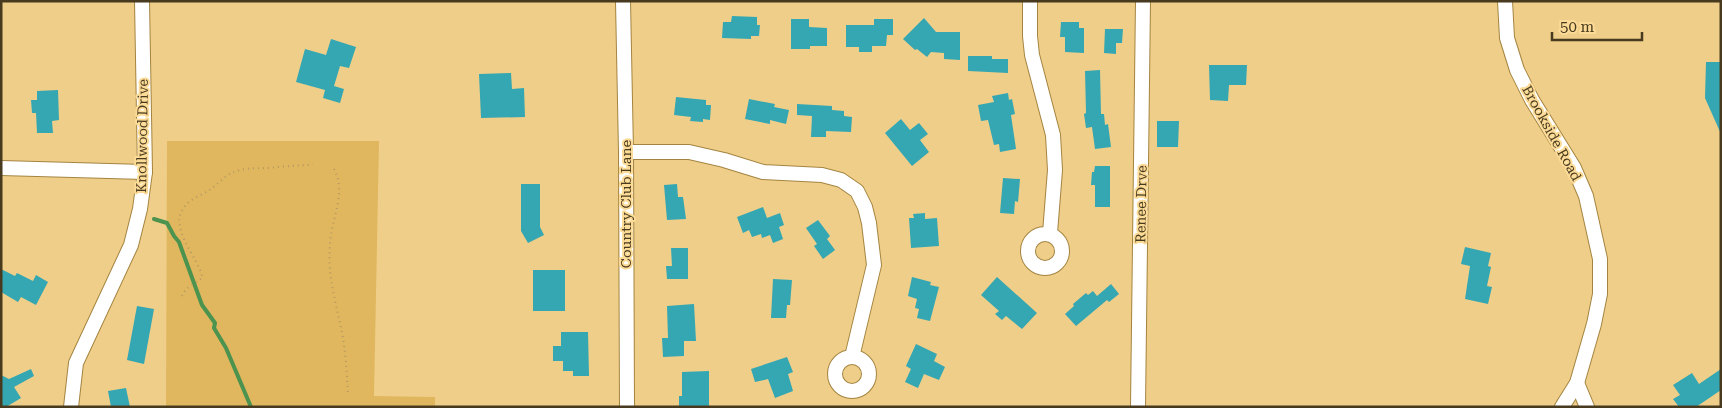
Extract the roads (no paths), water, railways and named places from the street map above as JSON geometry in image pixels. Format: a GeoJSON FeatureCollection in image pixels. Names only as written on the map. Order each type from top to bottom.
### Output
{"type":"FeatureCollection","features":[{"type":"Feature","properties":{"kind":"street","name":"Knollwood Drive"},"geometry":{"type":"LineString","coordinates":[[71,407],[76,363],[131,245],[140,209],[145,172],[142,1]]}},
{"type":"Feature","properties":{"kind":"street","name":"Country Club Lane"},"geometry":{"type":"LineString","coordinates":[[623,1],[626,152],[626,407]]}},
{"type":"Feature","properties":{"kind":"street"},"geometry":{"type":"LineString","coordinates":[[1030,1],[1032,55],[1053,136],[1056,170],[1050,233]]}},
{"type":"Feature","properties":{"kind":"street","name":"Renee Drve"},"geometry":{"type":"LineString","coordinates":[[1138,407],[1143,1]]}},
{"type":"Feature","properties":{"kind":"street","name":"Brookside Road"},"geometry":{"type":"LineString","coordinates":[[1505,1],[1507,38],[1517,70],[1532,100],[1574,168],[1586,196],[1600,259],[1600,294],[1594,324],[1577,383],[1562,407]]}},
{"type":"Feature","properties":{"kind":"street"},"geometry":{"type":"LineString","coordinates":[[626,152],[689,152],[763,172],[822,175],[842,180],[857,191],[865,207],[869,223],[874,265],[852,356]]}},
{"type":"Feature","properties":{"kind":"street"},"geometry":{"type":"LineString","coordinates":[[1,168],[145,172]]}},
{"type":"Feature","properties":{"kind":"street"},"geometry":{"type":"LineString","coordinates":[[1577,383],[1587,407]]}},
{"type":"Feature","properties":{"kind":"waterway"},"geometry":{"type":"LineString","coordinates":[[154,219],[167,223],[179,242],[202,305],[215,323],[214,328],[226,348],[251,407]]}}]}
